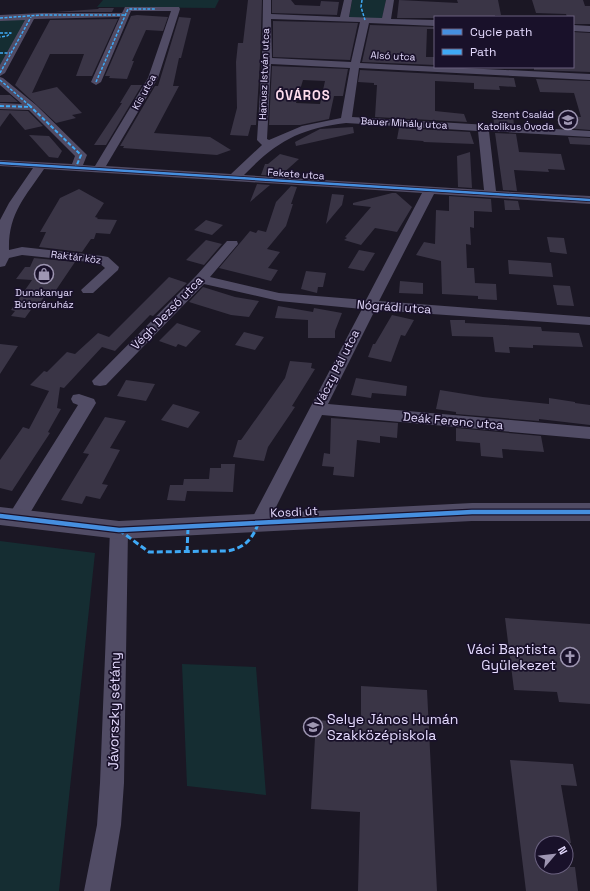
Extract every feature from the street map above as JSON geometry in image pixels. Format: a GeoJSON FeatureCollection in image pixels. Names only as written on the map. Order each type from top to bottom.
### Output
{"type":"FeatureCollection","features":[{"type":"Feature","properties":{"kind":"street","name":"Hanusz István utca"},"geometry":{"type":"LineString","coordinates":[[267,0],[267,61],[262,140],[269,145]]}},
{"type":"Feature","properties":{"kind":"street"},"geometry":{"type":"LineString","coordinates":[[344,19],[348,0]]}},
{"type":"Feature","properties":{"kind":"street"},"geometry":{"type":"LineString","coordinates":[[386,21],[390,0]]}},
{"type":"Feature","properties":{"kind":"street","name":"Kis utca"},"geometry":{"type":"LineString","coordinates":[[99,169],[153,78],[176,10],[130,8],[126,15]]}},
{"type":"Feature","properties":{"kind":"street"},"geometry":{"type":"LineString","coordinates":[[0,18],[31,17],[42,15],[126,15],[96,82]]}},
{"type":"Feature","properties":{"kind":"street"},"geometry":{"type":"LineString","coordinates":[[266,16],[434,23]]}},
{"type":"Feature","properties":{"kind":"street"},"geometry":{"type":"LineString","coordinates":[[0,73],[31,17]]}},
{"type":"Feature","properties":{"kind":"street"},"geometry":{"type":"LineString","coordinates":[[346,120],[355,65],[365,20]]}},
{"type":"Feature","properties":{"kind":"street"},"geometry":{"type":"LineString","coordinates":[[574,28],[590,29]]}},
{"type":"Feature","properties":{"kind":"street"},"geometry":{"type":"LineString","coordinates":[[0,53],[10,53]]}},
{"type":"Feature","properties":{"kind":"street","name":"Alsó utca"},"geometry":{"type":"LineString","coordinates":[[267,61],[590,77]]}},
{"type":"Feature","properties":{"kind":"street"},"geometry":{"type":"LineString","coordinates":[[0,80],[32,107],[81,156],[76,167]]}},
{"type":"Feature","properties":{"kind":"street"},"geometry":{"type":"LineString","coordinates":[[0,106],[32,107]]}},
{"type":"Feature","properties":{"kind":"street","name":"Bauer Mihály utca"},"geometry":{"type":"LineString","coordinates":[[235,177],[269,145],[308,128],[346,120],[590,134]]}},
{"type":"Feature","properties":{"kind":"street"},"geometry":{"type":"LineString","coordinates":[[483,127],[490,194]]}},
{"type":"Feature","properties":{"kind":"street","name":"Fekete utca"},"geometry":{"type":"LineString","coordinates":[[0,163],[590,200]]}},
{"type":"Feature","properties":{"kind":"street"},"geometry":{"type":"LineString","coordinates":[[1,259],[3,228],[7,217],[40,166]]}},
{"type":"Feature","properties":{"kind":"street","name":"Váczy Pál utca"},"geometry":{"type":"LineString","coordinates":[[258,524],[369,305],[429,191]]}},
{"type":"Feature","properties":{"kind":"street","name":"Végh Dezső utca"},"geometry":{"type":"LineString","coordinates":[[100,381],[201,280],[232,244]]}},
{"type":"Feature","properties":{"kind":"street","name":"Raktár köz"},"geometry":{"type":"LineString","coordinates":[[1,259],[22,251],[97,259],[110,264],[112,267],[111,270],[88,290]]}},
{"type":"Feature","properties":{"kind":"street","name":"Nógrádi utca"},"geometry":{"type":"LineString","coordinates":[[201,280],[279,297],[590,321]]}},
{"type":"Feature","properties":{"kind":"street"},"geometry":{"type":"LineString","coordinates":[[8,517],[88,403],[79,399]]}},
{"type":"Feature","properties":{"kind":"street","name":"Deák Ferenc utca"},"geometry":{"type":"LineString","coordinates":[[316,409],[590,433]]}},
{"type":"Feature","properties":{"kind":"street","name":"Kosdi út"},"geometry":{"type":"LineString","coordinates":[[8,517],[119,530],[472,512],[590,512]]}},
{"type":"Feature","properties":{"kind":"street","name":"Jávorszky sétány"},"geometry":{"type":"LineString","coordinates":[[97,891],[109,825],[112,783],[119,530]]}},
{"type":"Feature","properties":{"kind":"green space"},"geometry":{"type":"Polygon","coordinates":[[[103,0],[219,0],[215,8],[97,7],[103,0]]]}},
{"type":"Feature","properties":{"kind":"green space"},"geometry":{"type":"Polygon","coordinates":[[[352,0],[386,0],[382,19],[349,18],[352,0]]]}},
{"type":"Feature","properties":{"kind":"green space"},"geometry":{"type":"Polygon","coordinates":[[[31,17],[0,73],[0,18],[31,17]]]}},
{"type":"Feature","properties":{"kind":"green space"},"geometry":{"type":"Polygon","coordinates":[[[0,541],[95,553],[59,891],[0,891],[0,541]]]}},
{"type":"Feature","properties":{"kind":"green space"},"geometry":{"type":"Polygon","coordinates":[[[182,664],[256,667],[266,795],[187,786],[182,664]]]}},
{"type":"Feature","properties":{"kind":"building"},"geometry":{"type":"Polygon","coordinates":[[[248,0],[262,0],[256,125],[251,125],[248,136],[230,135],[237,108],[236,62],[238,43],[243,43],[248,0]]]}},
{"type":"Feature","properties":{"kind":"building"},"geometry":{"type":"Polygon","coordinates":[[[272,0],[291,0],[295,5],[320,6],[321,1],[339,2],[337,15],[272,13],[272,0]]]}},
{"type":"Feature","properties":{"kind":"building"},"geometry":{"type":"Polygon","coordinates":[[[399,0],[458,3],[457,0],[498,0],[501,15],[434,16],[434,18],[397,18],[399,0]]]}},
{"type":"Feature","properties":{"kind":"building"},"geometry":{"type":"Polygon","coordinates":[[[532,0],[583,0],[585,6],[590,6],[590,24],[574,24],[574,16],[567,16],[566,14],[536,13],[532,0]]]}},
{"type":"Feature","properties":{"kind":"building"},"geometry":{"type":"Polygon","coordinates":[[[114,8],[112,12],[55,12],[98,9],[114,8]]]}},
{"type":"Feature","properties":{"kind":"building"},"geometry":{"type":"Polygon","coordinates":[[[131,16],[168,17],[163,31],[146,30],[132,61],[134,61],[127,79],[109,78],[110,76],[105,76],[131,16]]]}},
{"type":"Feature","properties":{"kind":"building"},"geometry":{"type":"Polygon","coordinates":[[[179,17],[191,18],[181,58],[179,58],[173,86],[179,86],[154,133],[210,137],[231,150],[217,155],[123,148],[124,146],[120,146],[155,86],[158,86],[179,17]]]}},
{"type":"Feature","properties":{"kind":"building"},"geometry":{"type":"Polygon","coordinates":[[[118,19],[92,76],[76,76],[84,54],[50,54],[32,93],[57,87],[82,113],[72,115],[76,118],[56,123],[15,85],[50,20],[118,19]]]}},
{"type":"Feature","properties":{"kind":"building"},"geometry":{"type":"Polygon","coordinates":[[[273,21],[358,23],[350,60],[273,57],[273,21]]]}},
{"type":"Feature","properties":{"kind":"building"},"geometry":{"type":"Polygon","coordinates":[[[370,25],[434,27],[434,29],[427,29],[426,57],[434,57],[434,65],[362,62],[370,25]]]}},
{"type":"Feature","properties":{"kind":"building"},"geometry":{"type":"Polygon","coordinates":[[[574,32],[590,33],[590,72],[534,70],[534,68],[574,68],[574,32]]]}},
{"type":"Feature","properties":{"kind":"building"},"geometry":{"type":"Polygon","coordinates":[[[272,66],[348,69],[343,96],[334,96],[329,119],[300,125],[269,125],[272,66]],[[303,80],[296,103],[320,104],[325,81],[303,80]]]}},
{"type":"Feature","properties":{"kind":"building"},"geometry":{"type":"Polygon","coordinates":[[[360,70],[514,78],[516,87],[499,86],[500,90],[474,89],[474,83],[435,81],[435,111],[464,114],[467,122],[375,117],[377,85],[374,85],[374,83],[358,82],[360,70]]]}},
{"type":"Feature","properties":{"kind":"building"},"geometry":{"type":"Polygon","coordinates":[[[536,79],[590,81],[590,130],[566,128],[562,116],[581,117],[574,93],[540,92],[536,79]]]}},
{"type":"Feature","properties":{"kind":"building"},"geometry":{"type":"Polygon","coordinates":[[[131,85],[142,85],[106,145],[94,145],[122,103],[120,103],[131,85]]]}},
{"type":"Feature","properties":{"kind":"building"},"geometry":{"type":"Polygon","coordinates":[[[0,95],[10,95],[18,102],[0,102],[0,95]]]}},
{"type":"Feature","properties":{"kind":"building"},"geometry":{"type":"Polygon","coordinates":[[[0,110],[28,111],[43,126],[25,130],[10,113],[0,127],[0,110]]]}},
{"type":"Feature","properties":{"kind":"building"},"geometry":{"type":"Polygon","coordinates":[[[493,113],[513,115],[514,125],[494,124],[493,113]]]}},
{"type":"Feature","properties":{"kind":"building"},"geometry":{"type":"Polygon","coordinates":[[[353,127],[354,133],[296,146],[295,142],[320,129],[353,127]]]}},
{"type":"Feature","properties":{"kind":"building"},"geometry":{"type":"Polygon","coordinates":[[[399,128],[470,132],[474,144],[424,142],[397,139],[399,128]]]}},
{"type":"Feature","properties":{"kind":"building"},"geometry":{"type":"Polygon","coordinates":[[[495,133],[516,134],[519,152],[561,154],[565,170],[548,169],[549,172],[514,170],[517,191],[503,190],[495,133]]]}},
{"type":"Feature","properties":{"kind":"building"},"geometry":{"type":"Polygon","coordinates":[[[29,135],[49,136],[62,151],[58,158],[49,157],[29,135]]]}},
{"type":"Feature","properties":{"kind":"building"},"geometry":{"type":"Polygon","coordinates":[[[568,137],[590,138],[590,145],[570,144],[568,137]]]}},
{"type":"Feature","properties":{"kind":"building"},"geometry":{"type":"Polygon","coordinates":[[[470,152],[472,188],[458,187],[457,156],[470,152]]]}},
{"type":"Feature","properties":{"kind":"building"},"geometry":{"type":"Polygon","coordinates":[[[280,154],[299,159],[280,176],[261,175],[265,164],[268,164],[280,154]]]}},
{"type":"Feature","properties":{"kind":"building"},"geometry":{"type":"Polygon","coordinates":[[[257,184],[270,185],[250,202],[257,184]]]}},
{"type":"Feature","properties":{"kind":"building"},"geometry":{"type":"Polygon","coordinates":[[[291,186],[297,187],[286,226],[267,249],[280,252],[268,268],[278,270],[271,281],[219,268],[250,231],[256,233],[258,230],[266,232],[276,202],[291,186]]]}},
{"type":"Feature","properties":{"kind":"building"},"geometry":{"type":"Polygon","coordinates":[[[79,189],[104,203],[95,217],[98,218],[97,219],[117,220],[110,234],[96,233],[94,239],[91,239],[82,252],[39,247],[46,232],[40,232],[60,198],[79,189]]]}},
{"type":"Feature","properties":{"kind":"building"},"geometry":{"type":"Polygon","coordinates":[[[396,193],[412,207],[397,232],[375,228],[361,245],[344,240],[371,207],[353,205],[353,203],[396,193]]]}},
{"type":"Feature","properties":{"kind":"building"},"geometry":{"type":"Polygon","coordinates":[[[332,194],[344,195],[342,205],[326,224],[332,194]]]}},
{"type":"Feature","properties":{"kind":"building"},"geometry":{"type":"Polygon","coordinates":[[[449,196],[491,199],[492,212],[474,211],[474,228],[470,227],[471,245],[466,244],[467,268],[474,268],[475,283],[496,284],[497,300],[478,299],[478,296],[442,294],[441,261],[416,255],[424,242],[435,244],[436,210],[449,211],[449,196]]]}},
{"type":"Feature","properties":{"kind":"building"},"geometry":{"type":"Polygon","coordinates":[[[504,200],[518,201],[520,210],[505,210],[504,200]]]}},
{"type":"Feature","properties":{"kind":"building"},"geometry":{"type":"Polygon","coordinates":[[[206,220],[223,225],[212,235],[194,230],[206,220]]]}},
{"type":"Feature","properties":{"kind":"building"},"geometry":{"type":"Polygon","coordinates":[[[547,237],[564,238],[567,254],[550,252],[547,237]]]}},
{"type":"Feature","properties":{"kind":"building"},"geometry":{"type":"Polygon","coordinates":[[[206,240],[222,244],[204,265],[186,260],[206,240]]]}},
{"type":"Feature","properties":{"kind":"building"},"geometry":{"type":"Polygon","coordinates":[[[359,250],[375,253],[364,271],[348,268],[359,250]]]}},
{"type":"Feature","properties":{"kind":"building","name":"Dunakanyar Bútoráruház"},"geometry":{"type":"Polygon","coordinates":[[[34,258],[75,262],[54,293],[48,292],[36,308],[33,307],[25,318],[11,316],[15,311],[11,310],[32,280],[16,279],[25,267],[30,267],[34,258]]]}},
{"type":"Feature","properties":{"kind":"building"},"geometry":{"type":"Polygon","coordinates":[[[508,260],[551,263],[553,277],[509,274],[508,260]]]}},
{"type":"Feature","properties":{"kind":"building"},"geometry":{"type":"Polygon","coordinates":[[[306,271],[326,273],[323,287],[318,287],[317,293],[301,289],[306,271]]]}},
{"type":"Feature","properties":{"kind":"building"},"geometry":{"type":"Polygon","coordinates":[[[169,277],[187,283],[153,316],[150,315],[115,351],[102,347],[64,388],[60,387],[57,408],[61,409],[48,432],[50,433],[12,491],[0,488],[0,460],[23,427],[29,429],[49,391],[30,385],[44,371],[47,372],[67,352],[75,354],[98,333],[109,337],[169,277]]]}},
{"type":"Feature","properties":{"kind":"building"},"geometry":{"type":"Polygon","coordinates":[[[400,281],[423,283],[423,294],[399,293],[400,281]]]}},
{"type":"Feature","properties":{"kind":"building"},"geometry":{"type":"Polygon","coordinates":[[[553,285],[570,286],[574,306],[557,305],[553,285]]]}},
{"type":"Feature","properties":{"kind":"building"},"geometry":{"type":"Polygon","coordinates":[[[203,287],[235,297],[259,301],[249,317],[231,315],[189,302],[203,287]]]}},
{"type":"Feature","properties":{"kind":"building"},"geometry":{"type":"Polygon","coordinates":[[[278,306],[313,312],[314,308],[342,313],[335,331],[335,338],[308,338],[308,320],[275,318],[278,306]]]}},
{"type":"Feature","properties":{"kind":"building"},"geometry":{"type":"Polygon","coordinates":[[[392,315],[414,320],[405,336],[401,335],[391,362],[368,357],[373,344],[375,344],[392,315]]]}},
{"type":"Feature","properties":{"kind":"building"},"geometry":{"type":"Polygon","coordinates":[[[450,320],[465,320],[465,323],[541,327],[542,331],[579,333],[583,347],[533,345],[533,348],[509,347],[510,353],[495,352],[493,337],[452,336],[450,320]]]}},
{"type":"Feature","properties":{"kind":"building"},"geometry":{"type":"Polygon","coordinates":[[[177,323],[201,331],[186,347],[178,344],[176,347],[159,341],[177,323]]]}},
{"type":"Feature","properties":{"kind":"building"},"geometry":{"type":"Polygon","coordinates":[[[244,332],[264,337],[255,350],[235,345],[244,332]]]}},
{"type":"Feature","properties":{"kind":"building"},"geometry":{"type":"Polygon","coordinates":[[[0,344],[18,346],[0,374],[0,344]]]}},
{"type":"Feature","properties":{"kind":"building"},"geometry":{"type":"Polygon","coordinates":[[[290,361],[312,363],[311,368],[315,369],[292,406],[295,407],[268,447],[264,461],[233,457],[238,440],[241,440],[285,378],[290,361]]]}},
{"type":"Feature","properties":{"kind":"building"},"geometry":{"type":"Polygon","coordinates":[[[356,378],[407,386],[406,396],[372,393],[371,398],[351,395],[356,378]]]}},
{"type":"Feature","properties":{"kind":"building"},"geometry":{"type":"Polygon","coordinates":[[[126,380],[155,384],[146,401],[117,396],[126,380]]]}},
{"type":"Feature","properties":{"kind":"building"},"geometry":{"type":"Polygon","coordinates":[[[440,390],[483,397],[549,404],[549,398],[590,405],[590,425],[539,419],[539,421],[456,414],[456,412],[436,409],[440,390]]]}},
{"type":"Feature","properties":{"kind":"building"},"geometry":{"type":"Polygon","coordinates":[[[173,404],[200,412],[188,428],[161,420],[173,404]]]}},
{"type":"Feature","properties":{"kind":"building"},"geometry":{"type":"Polygon","coordinates":[[[105,417],[126,421],[110,448],[120,450],[102,484],[108,485],[100,499],[86,496],[82,504],[61,500],[89,454],[83,453],[105,417]]]}},
{"type":"Feature","properties":{"kind":"building"},"geometry":{"type":"Polygon","coordinates":[[[331,418],[398,423],[397,438],[380,436],[380,443],[357,440],[354,477],[333,475],[334,467],[322,466],[324,453],[330,454],[331,418]]]}},
{"type":"Feature","properties":{"kind":"building"},"geometry":{"type":"Polygon","coordinates":[[[456,428],[541,436],[544,452],[502,449],[503,458],[481,456],[480,443],[456,441],[456,428]]]}},
{"type":"Feature","properties":{"kind":"building"},"geometry":{"type":"Polygon","coordinates":[[[221,464],[235,464],[233,492],[187,491],[185,501],[167,500],[170,485],[183,485],[184,479],[209,479],[210,468],[221,468],[221,464]]]}},
{"type":"Feature","properties":{"kind":"building","name":"Váci Baptista Gyülekezet"},"geometry":{"type":"Polygon","coordinates":[[[505,618],[590,624],[590,704],[559,702],[557,692],[514,690],[505,618]]]}},
{"type":"Feature","properties":{"kind":"building"},"geometry":{"type":"Polygon","coordinates":[[[361,686],[427,690],[437,891],[358,891],[360,812],[311,809],[316,720],[361,723],[361,686]]]}},
{"type":"Feature","properties":{"kind":"building"},"geometry":{"type":"Polygon","coordinates":[[[510,760],[573,764],[577,786],[561,785],[570,835],[534,835],[534,875],[574,875],[575,867],[578,891],[526,891],[510,760]]]}},
{"type":"Feature","properties":{"kind":"marked path"},"geometry":{"type":"LineString","coordinates":[[362,0],[361,7],[365,20]]}},
{"type":"Feature","properties":{"kind":"marked path"},"geometry":{"type":"LineString","coordinates":[[96,82],[128,9],[156,9]]}},
{"type":"Feature","properties":{"kind":"marked path"},"geometry":{"type":"LineString","coordinates":[[0,18],[31,17],[42,15],[126,15]]}},
{"type":"Feature","properties":{"kind":"marked path"},"geometry":{"type":"LineString","coordinates":[[0,73],[31,17]]}},
{"type":"Feature","properties":{"kind":"marked path"},"geometry":{"type":"LineString","coordinates":[[0,33],[11,33],[7,36],[0,37]]}},
{"type":"Feature","properties":{"kind":"marked path"},"geometry":{"type":"LineString","coordinates":[[0,53],[10,53]]}},
{"type":"Feature","properties":{"kind":"marked path"},"geometry":{"type":"LineString","coordinates":[[0,80],[32,107],[81,155],[76,167]]}},
{"type":"Feature","properties":{"kind":"marked path"},"geometry":{"type":"LineString","coordinates":[[0,106],[32,107]]}},
{"type":"Feature","properties":{"kind":"marked path"},"geometry":{"type":"LineString","coordinates":[[119,530],[149,552],[228,551],[240,548],[248,543],[258,524]]}},
{"type":"Feature","properties":{"kind":"marked path"},"geometry":{"type":"LineString","coordinates":[[187,552],[188,528]]}},
{"type":"Feature","properties":{"kind":"cycle path"},"geometry":{"type":"LineString","coordinates":[[0,163],[590,200]]}},
{"type":"Feature","properties":{"kind":"cycle path"},"geometry":{"type":"LineString","coordinates":[[0,516],[119,530],[472,512],[590,512]]}},
{"type":"Feature","properties":{"kind":"place","name":"Szent Család Katolikus Óvoda"},"geometry":{"type":"Point","coordinates":[568,120]}},
{"type":"Feature","properties":{"kind":"place","name":"Dunakanyar Bútoráruház"},"geometry":{"type":"Point","coordinates":[44,274]}},
{"type":"Feature","properties":{"kind":"place","name":"Váci Baptista Gyülekezet"},"geometry":{"type":"Point","coordinates":[570,657]}},
{"type":"Feature","properties":{"kind":"place","name":"Selye János Humán Szakközépiskola"},"geometry":{"type":"Point","coordinates":[313,727]}},
{"type":"Feature","properties":{"kind":"district","name":"ÓVÁROS"},"geometry":{"type":"Point","coordinates":[303,95]}}]}
